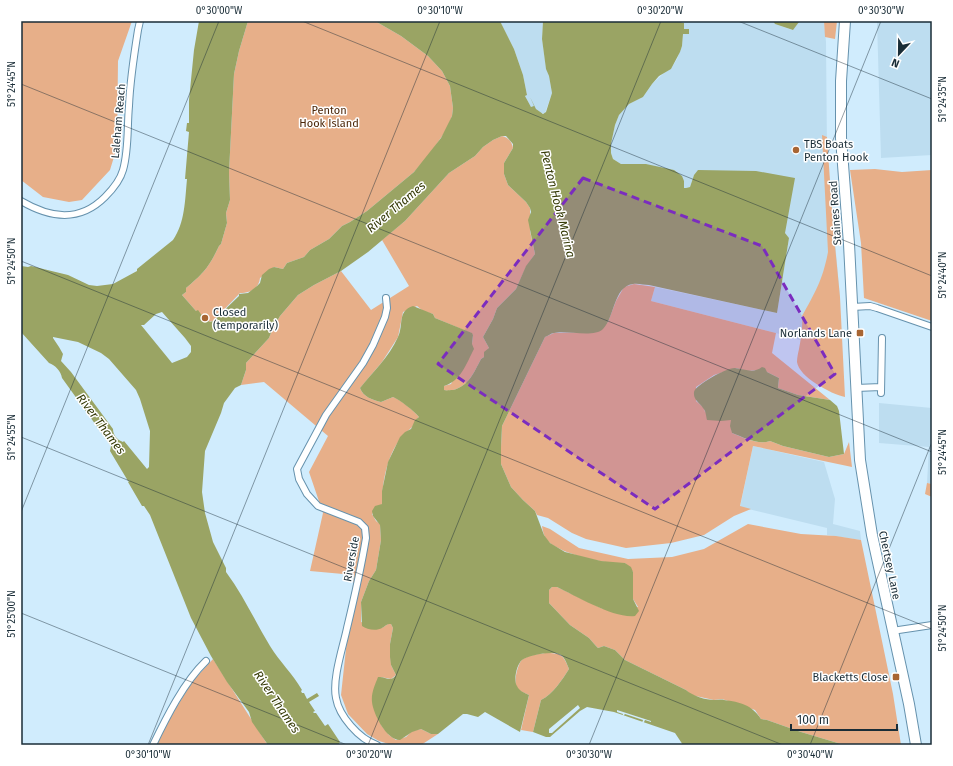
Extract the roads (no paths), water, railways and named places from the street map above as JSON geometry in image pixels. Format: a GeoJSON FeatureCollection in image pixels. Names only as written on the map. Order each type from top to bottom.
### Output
{"type":"FeatureCollection","features":[{"type":"Feature","properties":{"kind":"main road","name":"Staines Road"},"geometry":{"type":"LineString","coordinates":[[845,21],[841,81],[841,138],[852,307]]}},
{"type":"Feature","properties":{"kind":"main road","name":"Chertsey Lane"},"geometry":{"type":"LineString","coordinates":[[852,307],[860,460],[872,535],[909,704],[916,745]]}},
{"type":"Feature","properties":{"kind":"street","name":"Laleham Reach"},"geometry":{"type":"LineString","coordinates":[[21,201],[38,210],[66,215],[78,214],[101,201],[117,183],[124,168],[129,104],[136,42],[140,21]]}},
{"type":"Feature","properties":{"kind":"street","name":"Riverside"},"geometry":{"type":"LineString","coordinates":[[376,745],[370,743],[357,734],[342,713],[336,698],[338,668],[366,542],[365,528],[360,522],[318,506],[307,494],[299,479],[297,469],[326,415],[362,364],[373,345],[387,311],[386,298]]}},
{"type":"Feature","properties":{"kind":"street"},"geometry":{"type":"LineString","coordinates":[[852,307],[870,306],[932,327]]}},
{"type":"Feature","properties":{"kind":"street"},"geometry":{"type":"LineString","coordinates":[[856,388],[881,390],[882,338]]}},
{"type":"Feature","properties":{"kind":"street"},"geometry":{"type":"LineString","coordinates":[[892,631],[932,625]]}},
{"type":"Feature","properties":{"kind":"street"},"geometry":{"type":"LineString","coordinates":[[153,745],[162,725],[189,682],[206,661]]}},
{"type":"Feature","properties":{"kind":"water"},"geometry":{"type":"Polygon","coordinates":[[[199,21],[248,21],[234,74],[229,172],[230,200],[226,213],[227,223],[221,244],[209,265],[202,274],[186,288],[186,292],[182,295],[196,311],[198,310],[203,317],[210,322],[213,321],[239,296],[239,294],[248,293],[257,286],[260,283],[262,275],[269,269],[274,267],[283,269],[287,263],[304,257],[310,250],[329,239],[342,226],[367,211],[414,172],[441,138],[452,116],[453,108],[450,86],[442,71],[428,56],[401,36],[375,21],[500,21],[514,49],[523,75],[527,95],[525,96],[531,107],[534,106],[530,97],[536,109],[543,114],[546,112],[552,93],[549,76],[546,69],[542,39],[543,21],[676,21],[684,23],[684,29],[689,29],[689,34],[683,34],[680,52],[671,69],[659,76],[643,97],[629,104],[619,115],[611,144],[611,153],[613,159],[621,164],[646,164],[674,170],[682,176],[684,188],[690,187],[694,175],[698,170],[756,171],[795,178],[785,233],[789,238],[777,313],[649,285],[633,284],[626,286],[618,296],[607,324],[599,332],[559,332],[552,333],[545,337],[502,426],[501,464],[511,487],[535,511],[544,535],[550,543],[565,552],[601,561],[625,563],[631,567],[633,572],[633,599],[639,611],[635,616],[627,616],[607,611],[557,587],[552,587],[549,590],[549,603],[570,625],[589,638],[598,648],[604,646],[615,650],[625,660],[696,696],[707,699],[740,703],[754,710],[761,719],[842,745],[683,745],[675,733],[614,712],[587,707],[580,711],[550,737],[546,737],[533,732],[541,700],[553,690],[569,669],[566,661],[561,655],[553,653],[530,656],[520,662],[515,680],[518,688],[522,692],[529,695],[520,732],[485,712],[478,717],[463,714],[438,734],[431,734],[421,729],[412,732],[400,740],[390,736],[381,725],[373,707],[372,695],[378,677],[392,679],[396,675],[391,665],[390,657],[390,644],[393,628],[391,624],[375,630],[362,626],[361,602],[369,581],[376,570],[381,540],[380,525],[373,516],[372,511],[375,506],[382,504],[382,491],[388,462],[400,437],[411,429],[415,420],[419,417],[407,406],[393,397],[381,402],[363,394],[360,388],[390,351],[400,332],[405,311],[413,306],[433,314],[435,318],[472,333],[473,335],[472,344],[474,349],[459,376],[450,384],[444,386],[444,390],[459,388],[467,382],[481,359],[484,357],[484,352],[489,348],[483,337],[497,308],[516,289],[526,266],[535,254],[528,220],[531,212],[530,208],[526,202],[508,185],[504,174],[504,163],[513,148],[513,144],[506,136],[502,136],[493,140],[483,147],[475,156],[449,173],[405,221],[368,252],[341,271],[298,295],[280,316],[269,338],[246,363],[246,370],[241,385],[235,388],[224,403],[205,451],[202,492],[205,513],[213,542],[226,568],[226,572],[270,646],[298,684],[302,690],[302,693],[304,693],[307,699],[317,693],[319,696],[309,702],[315,711],[313,712],[316,713],[325,726],[328,724],[340,742],[338,745],[268,745],[252,722],[249,712],[227,682],[211,656],[191,618],[150,515],[144,506],[142,506],[128,482],[130,480],[128,481],[110,451],[111,446],[62,378],[59,371],[49,363],[21,332],[21,266],[31,266],[68,275],[89,285],[97,286],[113,284],[137,271],[137,269],[173,240],[180,226],[185,203],[187,179],[185,179],[189,132],[186,131],[187,123],[189,123],[189,100],[194,50],[199,21]],[[162,312],[156,314],[144,325],[141,325],[172,363],[187,357],[191,352],[191,346],[162,312]],[[53,337],[63,354],[61,361],[71,372],[113,429],[116,437],[123,442],[124,441],[147,469],[149,467],[150,431],[136,390],[109,359],[101,353],[78,342],[53,337]]]}},
{"type":"Feature","properties":{"kind":"water"},"geometry":{"type":"Polygon","coordinates":[[[773,21],[799,22],[793,30],[775,24],[773,21]]]}},
{"type":"Feature","properties":{"kind":"water"},"geometry":{"type":"Polygon","coordinates":[[[762,367],[765,368],[767,372],[779,378],[778,388],[798,395],[830,400],[837,406],[839,411],[844,454],[829,457],[783,446],[770,441],[761,442],[751,440],[732,433],[730,426],[731,420],[707,420],[705,411],[694,395],[694,392],[700,385],[712,377],[731,368],[752,371],[762,367]]]}},
{"type":"Feature","properties":{"kind":"place","name":"TBS Boats Penton Hook"},"geometry":{"type":"Point","coordinates":[796,150]}},
{"type":"Feature","properties":{"kind":"place","name":"Closed (temporarily)"},"geometry":{"type":"Point","coordinates":[205,318]}},
{"type":"Feature","properties":{"kind":"place","name":"Norlands Lane"},"geometry":{"type":"Point","coordinates":[860,333]}},
{"type":"Feature","properties":{"kind":"place","name":"Blacketts Close"},"geometry":{"type":"Point","coordinates":[896,677]}},
{"type":"Feature","properties":{"kind":"park label","name":"Penton Hook Island"},"geometry":{"type":"Point","coordinates":[329,116]}},
{"type":"Feature","properties":{"kind":"water label","name":"Penton Hook Marina"},"geometry":{"type":"Point","coordinates":[558,204]}},
{"type":"Feature","properties":{"kind":"water label","name":"River Thames"},"geometry":{"type":"Point","coordinates":[396,207]}},
{"type":"Feature","properties":{"kind":"water label","name":"River Thames"},"geometry":{"type":"Point","coordinates":[101,424]}},
{"type":"Feature","properties":{"kind":"water label","name":"River Thames"},"geometry":{"type":"Point","coordinates":[277,702]}}]}
